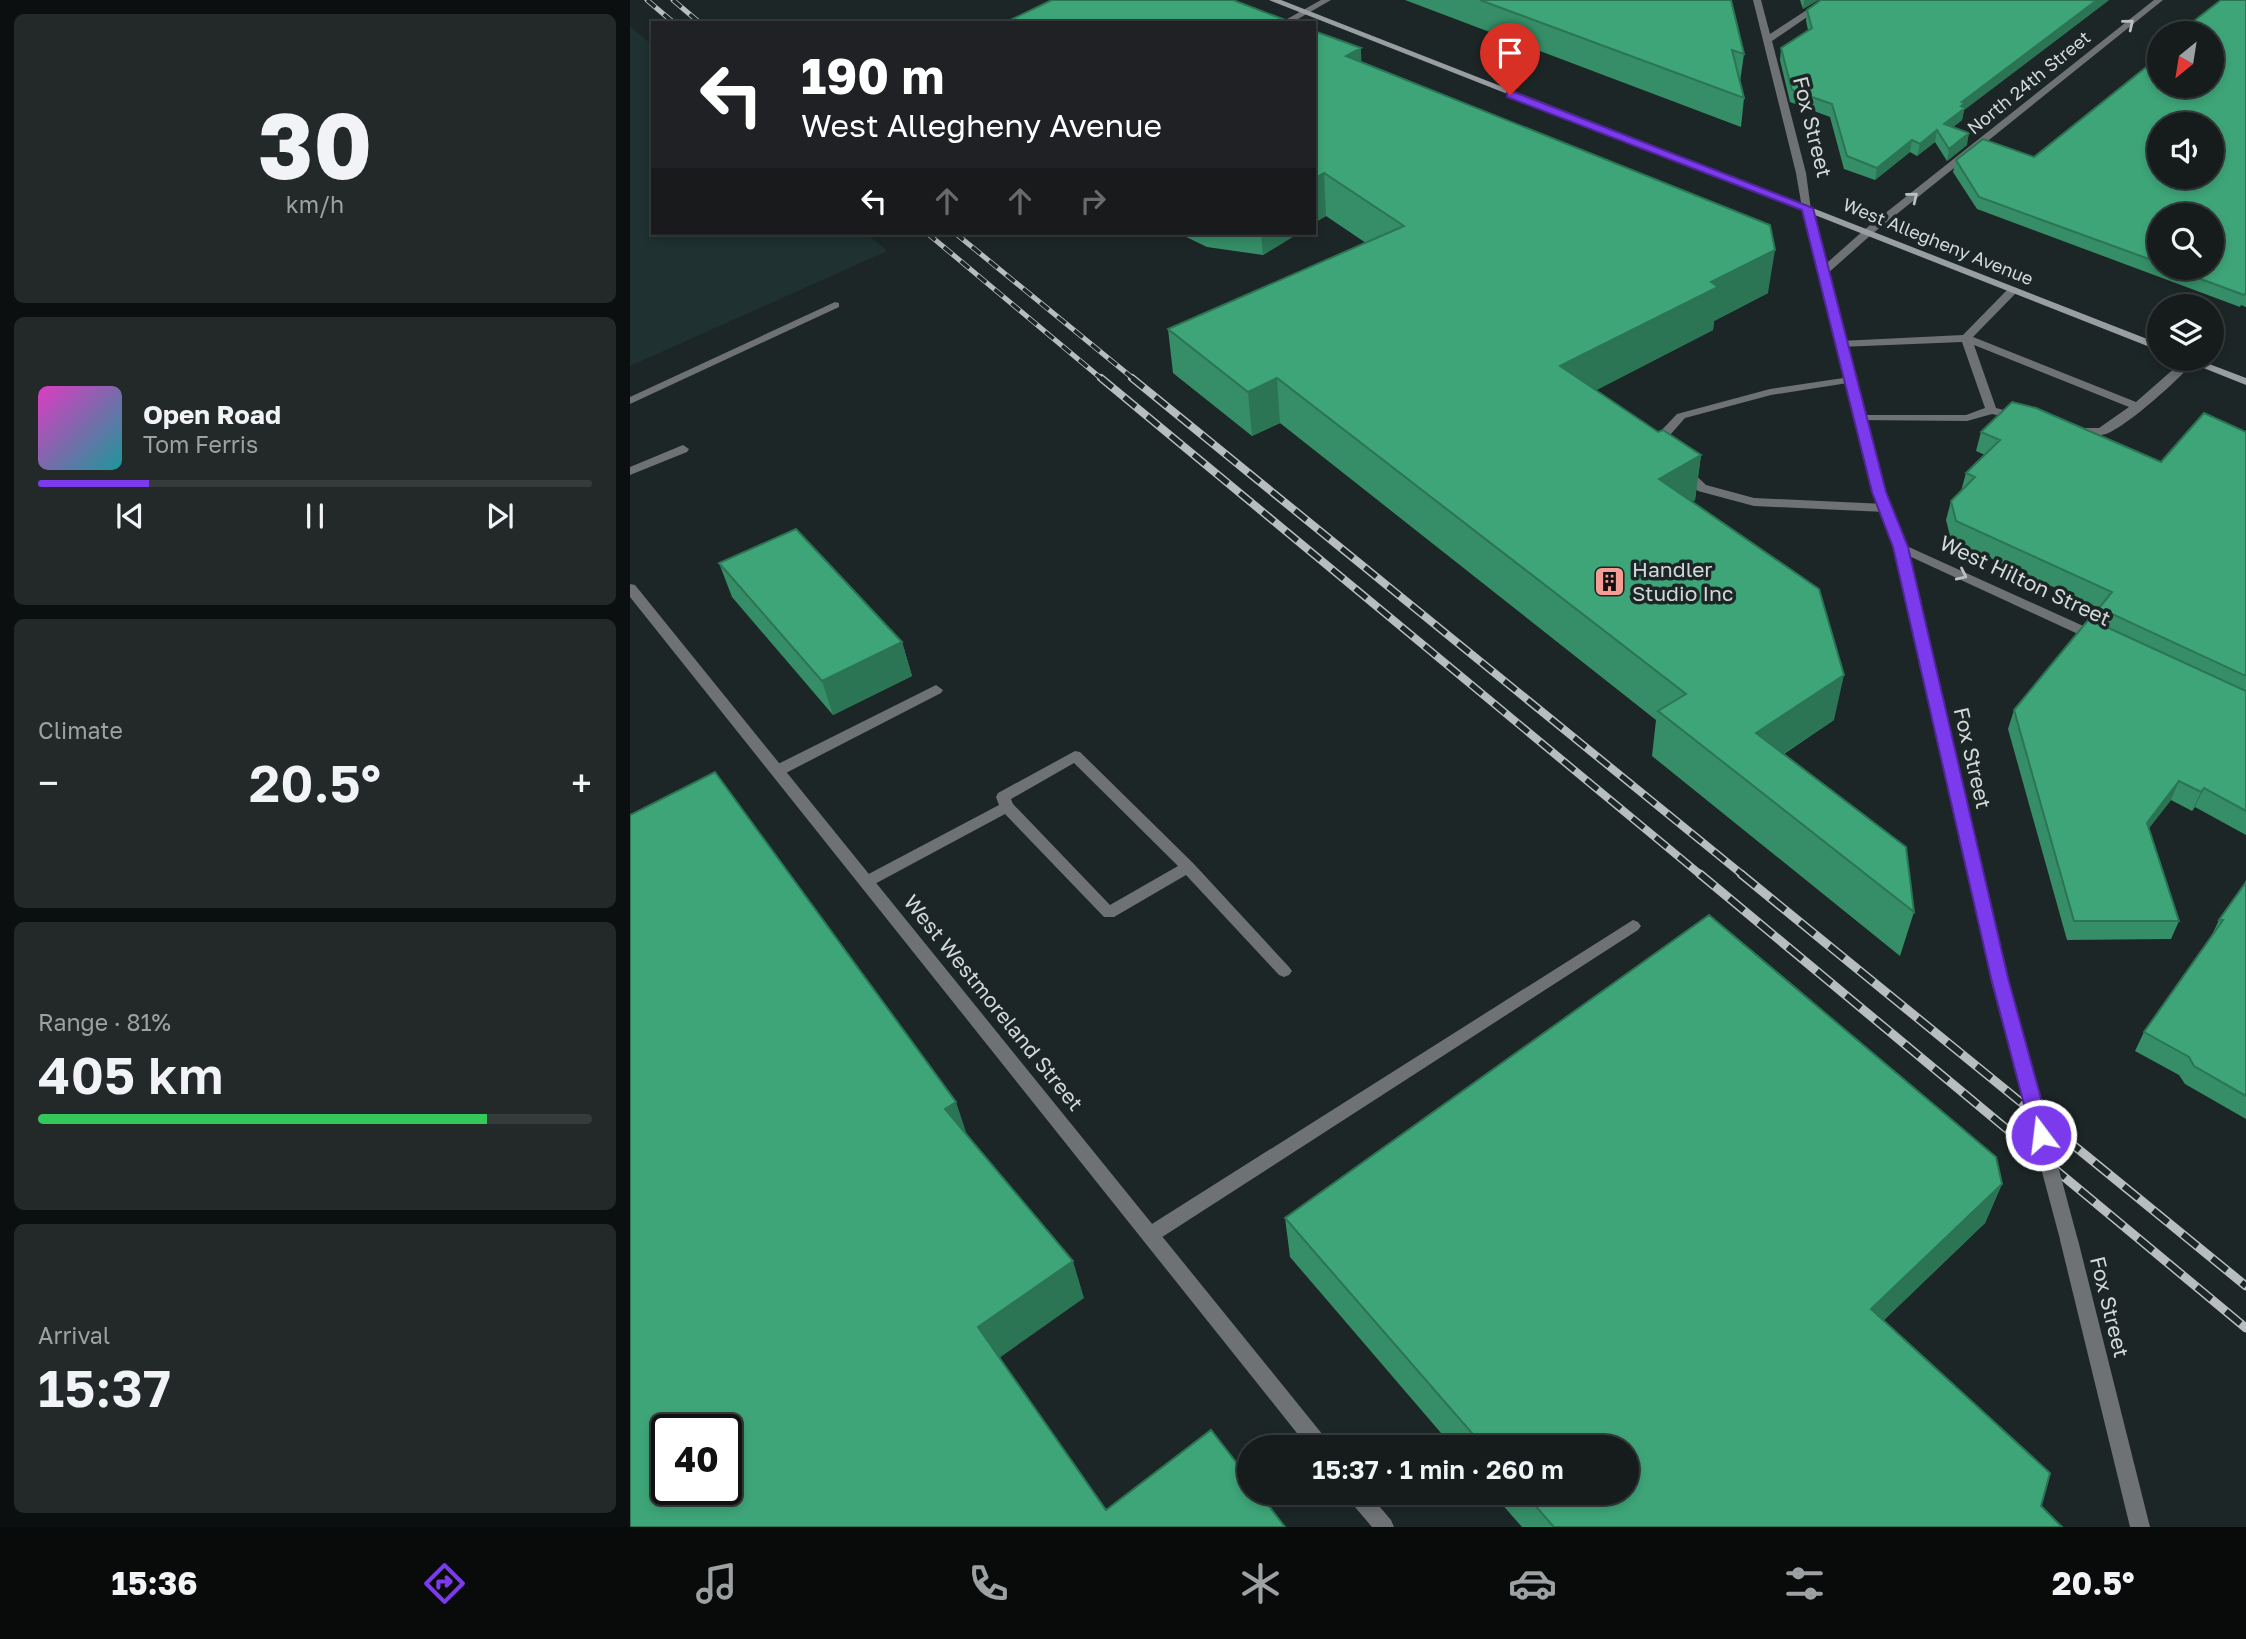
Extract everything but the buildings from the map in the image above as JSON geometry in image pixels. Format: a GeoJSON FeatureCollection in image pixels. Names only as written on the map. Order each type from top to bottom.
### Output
{"type":"FeatureCollection","features":[{"type":"Feature","properties":{"kind":"main road","name":"West Allegheny Avenue"},"geometry":{"type":"LineString","coordinates":[[1273,0],[2147,343]]}},
{"type":"Feature","properties":{"kind":"main road"},"geometry":{"type":"LineString","coordinates":[[2222,371],[2244,379]]}},
{"type":"Feature","properties":{"kind":"street"},"geometry":{"type":"LineString","coordinates":[[1288,21],[1327,0]]}},
{"type":"Feature","properties":{"kind":"street","name":"Fox Street"},"geometry":{"type":"LineString","coordinates":[[1757,0],[1801,173],[1840,344],[1885,508],[1900,547],[1999,978],[2069,1240],[2140,1527]]}},
{"type":"Feature","properties":{"kind":"street"},"geometry":{"type":"LineString","coordinates":[[1767,40],[1828,0]]}},
{"type":"Feature","properties":{"kind":"street","name":"North 24th Street"},"geometry":{"type":"LineString","coordinates":[[1823,272],[1868,232],[2159,0]]}},
{"type":"Feature","properties":{"kind":"street"},"geometry":{"type":"LineString","coordinates":[[1966,338],[2012,291]]}},
{"type":"Feature","properties":{"kind":"street"},"geometry":{"type":"LineString","coordinates":[[630,401],[835,305]]}},
{"type":"Feature","properties":{"kind":"street"},"geometry":{"type":"LineString","coordinates":[[1966,338],[1991,410]]}},
{"type":"Feature","properties":{"kind":"street"},"geometry":{"type":"LineString","coordinates":[[1840,344],[1966,338],[2136,407]]}},
{"type":"Feature","properties":{"kind":"street"},"geometry":{"type":"LineString","coordinates":[[2064,429],[2077,433],[2102,431],[2136,407],[2175,371]]}},
{"type":"Feature","properties":{"kind":"street"},"geometry":{"type":"LineString","coordinates":[[1850,380],[1770,392],[1681,416],[1664,434],[1673,461],[1702,488],[1754,502],[1885,508]]}},
{"type":"Feature","properties":{"kind":"street"},"geometry":{"type":"LineString","coordinates":[[1860,418],[1967,418],[1991,410],[2027,419]]}},
{"type":"Feature","properties":{"kind":"street"},"geometry":{"type":"LineString","coordinates":[[630,471],[683,449]]}},
{"type":"Feature","properties":{"kind":"street","name":"West Hilton Street"},"geometry":{"type":"LineString","coordinates":[[1900,547],[2110,643]]}},
{"type":"Feature","properties":{"kind":"street","name":"West Westmoreland Street"},"geometry":{"type":"LineString","coordinates":[[630,588],[1310,1435]]}},
{"type":"Feature","properties":{"kind":"street"},"geometry":{"type":"LineString","coordinates":[[777,771],[936,690]]}},
{"type":"Feature","properties":{"kind":"street"},"geometry":{"type":"LineString","coordinates":[[1188,867],[1109,914],[1007,807],[1003,797],[1075,756],[1188,867],[1284,971]]}},
{"type":"Feature","properties":{"kind":"street"},"geometry":{"type":"LineString","coordinates":[[866,882],[1007,807]]}},
{"type":"Feature","properties":{"kind":"street"},"geometry":{"type":"LineString","coordinates":[[1150,1235],[1633,926]]}},
{"type":"Feature","properties":{"kind":"street"},"geometry":{"type":"LineString","coordinates":[[1366,1505],[1384,1527]]}},
{"type":"Feature","properties":{"kind":"shaded area"},"geometry":{"type":"Polygon","coordinates":[[[630,26],[651,44],[651,235],[868,235],[887,251],[630,366],[630,26]]]}},
{"type":"Feature","properties":{"kind":"railway"},"geometry":{"type":"LineString","coordinates":[[647,0],[672,21]]}},
{"type":"Feature","properties":{"kind":"railway"},"geometry":{"type":"LineString","coordinates":[[673,0],[698,21]]}},
{"type":"Feature","properties":{"kind":"railway"},"geometry":{"type":"LineString","coordinates":[[929,235],[1103,380]]}},
{"type":"Feature","properties":{"kind":"railway"},"geometry":{"type":"LineString","coordinates":[[957,235],[1135,380]]}},
{"type":"Feature","properties":{"kind":"railway"},"geometry":{"type":"LineString","coordinates":[[1101,378],[1702,876]]}},
{"type":"Feature","properties":{"kind":"railway"},"geometry":{"type":"LineString","coordinates":[[1132,378],[1744,876]]}},
{"type":"Feature","properties":{"kind":"railway"},"geometry":{"type":"LineString","coordinates":[[1700,874],[2246,1328]]}},
{"type":"Feature","properties":{"kind":"railway"},"geometry":{"type":"LineString","coordinates":[[1741,874],[2246,1286]]}},
{"type":"Feature","properties":{"kind":"place","name":"Handler Studio Inc"},"geometry":{"type":"Point","coordinates":[1609,582]}},
{"type":"Feature","properties":{"kind":"route"},"geometry":{"type":"LineString","coordinates":[[1510,95],[1807,208],[1879,492],[1900,547],[1999,978],[2041,1135]]}}]}
